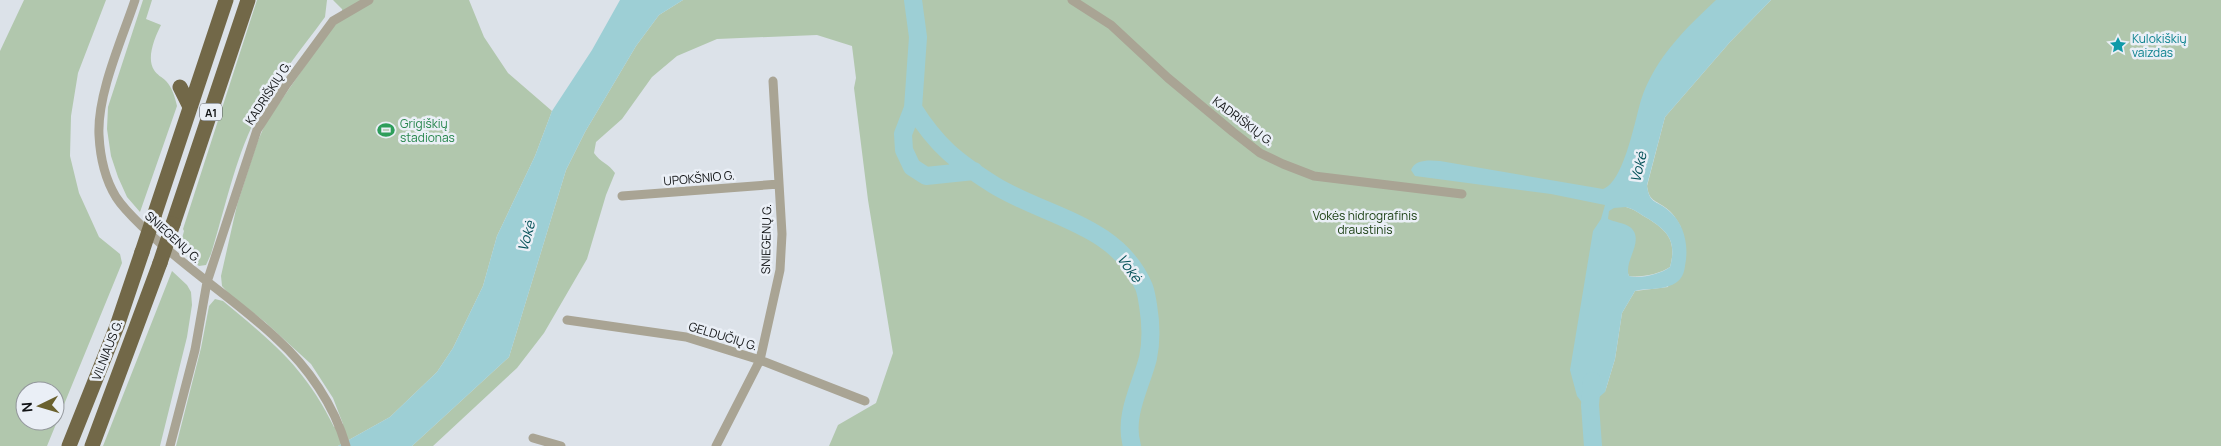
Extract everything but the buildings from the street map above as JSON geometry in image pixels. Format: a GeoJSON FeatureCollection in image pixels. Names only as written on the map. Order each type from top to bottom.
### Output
{"type":"FeatureCollection","features":[{"type":"Feature","properties":{"kind":"highway","name":"A1"},"geometry":{"type":"LineString","coordinates":[[190,107],[226,0]]}},
{"type":"Feature","properties":{"kind":"highway","name":"VILNIAUS G."},"geometry":{"type":"LineString","coordinates":[[92,446],[160,263],[248,0]]}},
{"type":"Feature","properties":{"kind":"highway"},"geometry":{"type":"LineString","coordinates":[[180,87],[190,107]]}},
{"type":"Feature","properties":{"kind":"highway","name":"VILNIAUS G."},"geometry":{"type":"LineString","coordinates":[[69,446],[117,326],[190,107]]}},
{"type":"Feature","properties":{"kind":"street","name":"SNIEGENŲ G."},"geometry":{"type":"LineString","coordinates":[[135,0],[100,112],[99,135],[107,176],[114,194],[123,208],[189,269],[277,339],[302,366],[330,407],[341,428],[346,446]]}},
{"type":"Feature","properties":{"kind":"street","name":"KADRIŠKIŲ G."},"geometry":{"type":"LineString","coordinates":[[170,446],[195,350],[207,282],[251,147],[266,114],[333,21],[369,0]]}},
{"type":"Feature","properties":{"kind":"street","name":"KADRIŠKIŲ G."},"geometry":{"type":"LineString","coordinates":[[1072,0],[1111,25],[1168,78],[1260,153],[1314,176],[1462,194]]}},
{"type":"Feature","properties":{"kind":"street","name":"SNIEGENŲ G."},"geometry":{"type":"LineString","coordinates":[[716,446],[760,360],[780,270],[782,234],[772,81]]}},
{"type":"Feature","properties":{"kind":"street","name":"UPOKŠNIO G."},"geometry":{"type":"LineString","coordinates":[[622,196],[779,184]]}},
{"type":"Feature","properties":{"kind":"street","name":"GELDUČIŲ G."},"geometry":{"type":"LineString","coordinates":[[567,320],[686,337],[760,360],[865,401]]}},
{"type":"Feature","properties":{"kind":"street"},"geometry":{"type":"LineString","coordinates":[[534,438],[561,446]]}},
{"type":"Feature","properties":{"kind":"green space"},"geometry":{"type":"Polygon","coordinates":[[[24,0],[106,0],[78,73],[71,116],[70,156],[79,193],[99,237],[120,254],[122,263],[65,402],[65,381],[15,381],[15,431],[53,431],[47,446],[0,446],[0,51],[24,0]]]}},
{"type":"Feature","properties":{"kind":"green space"},"geometry":{"type":"Polygon","coordinates":[[[143,0],[152,0],[146,19],[161,25],[152,48],[152,65],[155,72],[170,86],[177,106],[140,212],[127,197],[118,177],[111,156],[107,129],[108,107],[143,0]]]}},
{"type":"Feature","properties":{"kind":"green space"},"geometry":{"type":"Polygon","coordinates":[[[257,0],[327,0],[325,17],[262,106],[248,135],[236,168],[211,254],[206,265],[199,266],[179,250],[183,229],[257,0]]]}},
{"type":"Feature","properties":{"kind":"green space"},"geometry":{"type":"Polygon","coordinates":[[[333,0],[469,0],[484,37],[508,73],[552,111],[535,156],[497,236],[483,286],[453,348],[437,372],[390,417],[338,446],[176,446],[201,348],[209,306],[215,299],[223,301],[286,357],[311,388],[334,427],[343,424],[333,398],[311,364],[265,322],[229,294],[222,286],[221,276],[237,205],[257,143],[266,122],[328,33],[343,16],[342,9],[333,0]]]}},
{"type":"Feature","properties":{"kind":"green space","name":"Vokės hidrografinis draustinis"},"geometry":{"type":"Polygon","coordinates":[[[683,0],[1735,0],[1666,68],[1626,207],[1647,218],[1665,232],[1671,243],[1672,258],[1670,267],[1661,272],[1644,276],[1629,276],[1627,271],[1630,227],[1605,392],[1615,359],[1622,313],[1635,291],[1668,287],[1681,227],[1671,212],[1653,200],[1647,186],[1665,117],[1730,42],[1771,0],[2221,0],[2221,446],[829,446],[838,425],[876,403],[893,353],[868,200],[854,88],[856,78],[852,46],[817,35],[717,39],[677,56],[652,77],[622,119],[596,142],[594,153],[615,173],[606,195],[587,259],[544,333],[517,368],[433,446],[412,446],[509,357],[566,170],[585,132],[636,46],[659,15],[683,0]]]}},
{"type":"Feature","properties":{"kind":"green space"},"geometry":{"type":"Polygon","coordinates":[[[172,271],[187,285],[191,292],[192,305],[187,337],[160,446],[103,446],[172,271]]]}},
{"type":"Feature","properties":{"kind":"water"},"geometry":{"type":"Polygon","coordinates":[[[620,0],[683,0],[659,15],[636,46],[585,132],[566,170],[509,357],[412,446],[338,446],[390,417],[437,372],[453,348],[483,286],[497,236],[535,156],[552,111],[592,50],[620,0]]]}},
{"type":"Feature","properties":{"kind":"water"},"geometry":{"type":"Polygon","coordinates":[[[1716,0],[1771,0],[1730,42],[1665,117],[1647,185],[1651,199],[1668,210],[1682,229],[1686,243],[1684,270],[1680,279],[1673,285],[1635,291],[1622,313],[1615,359],[1605,392],[1590,405],[1584,405],[1577,396],[1570,370],[1593,231],[1601,219],[1605,205],[1551,194],[1415,176],[1411,170],[1419,162],[1440,161],[1603,189],[1617,175],[1623,163],[1641,100],[1654,71],[1682,33],[1716,0]],[[1626,207],[1614,208],[1609,211],[1608,219],[1630,227],[1634,232],[1636,238],[1629,264],[1629,276],[1650,275],[1670,267],[1672,258],[1671,243],[1665,232],[1637,212],[1626,207]]]}},
{"type":"Feature","properties":{"kind":"waterway","name":"Vokė"},"geometry":{"type":"LineString","coordinates":[[913,0],[918,37],[913,108],[903,134],[904,150],[912,167],[926,176],[974,171]]}},
{"type":"Feature","properties":{"kind":"waterway","name":"Vokė"},"geometry":{"type":"LineString","coordinates":[[913,108],[939,143],[969,168],[1014,196],[1078,224],[1098,235],[1116,249],[1132,266],[1144,287],[1151,331],[1148,358],[1131,412],[1130,435],[1132,446]]}},
{"type":"Feature","properties":{"kind":"waterway","name":"Vokė"},"geometry":{"type":"LineString","coordinates":[[1592,381],[1590,405],[1593,446]]}},
{"type":"Feature","properties":{"kind":"place","name":"Kulokiškių vaizdas"},"geometry":{"type":"Point","coordinates":[2118,45]}},
{"type":"Feature","properties":{"kind":"place","name":"Grigiškių stadionas"},"geometry":{"type":"Point","coordinates":[386,130]}}]}
